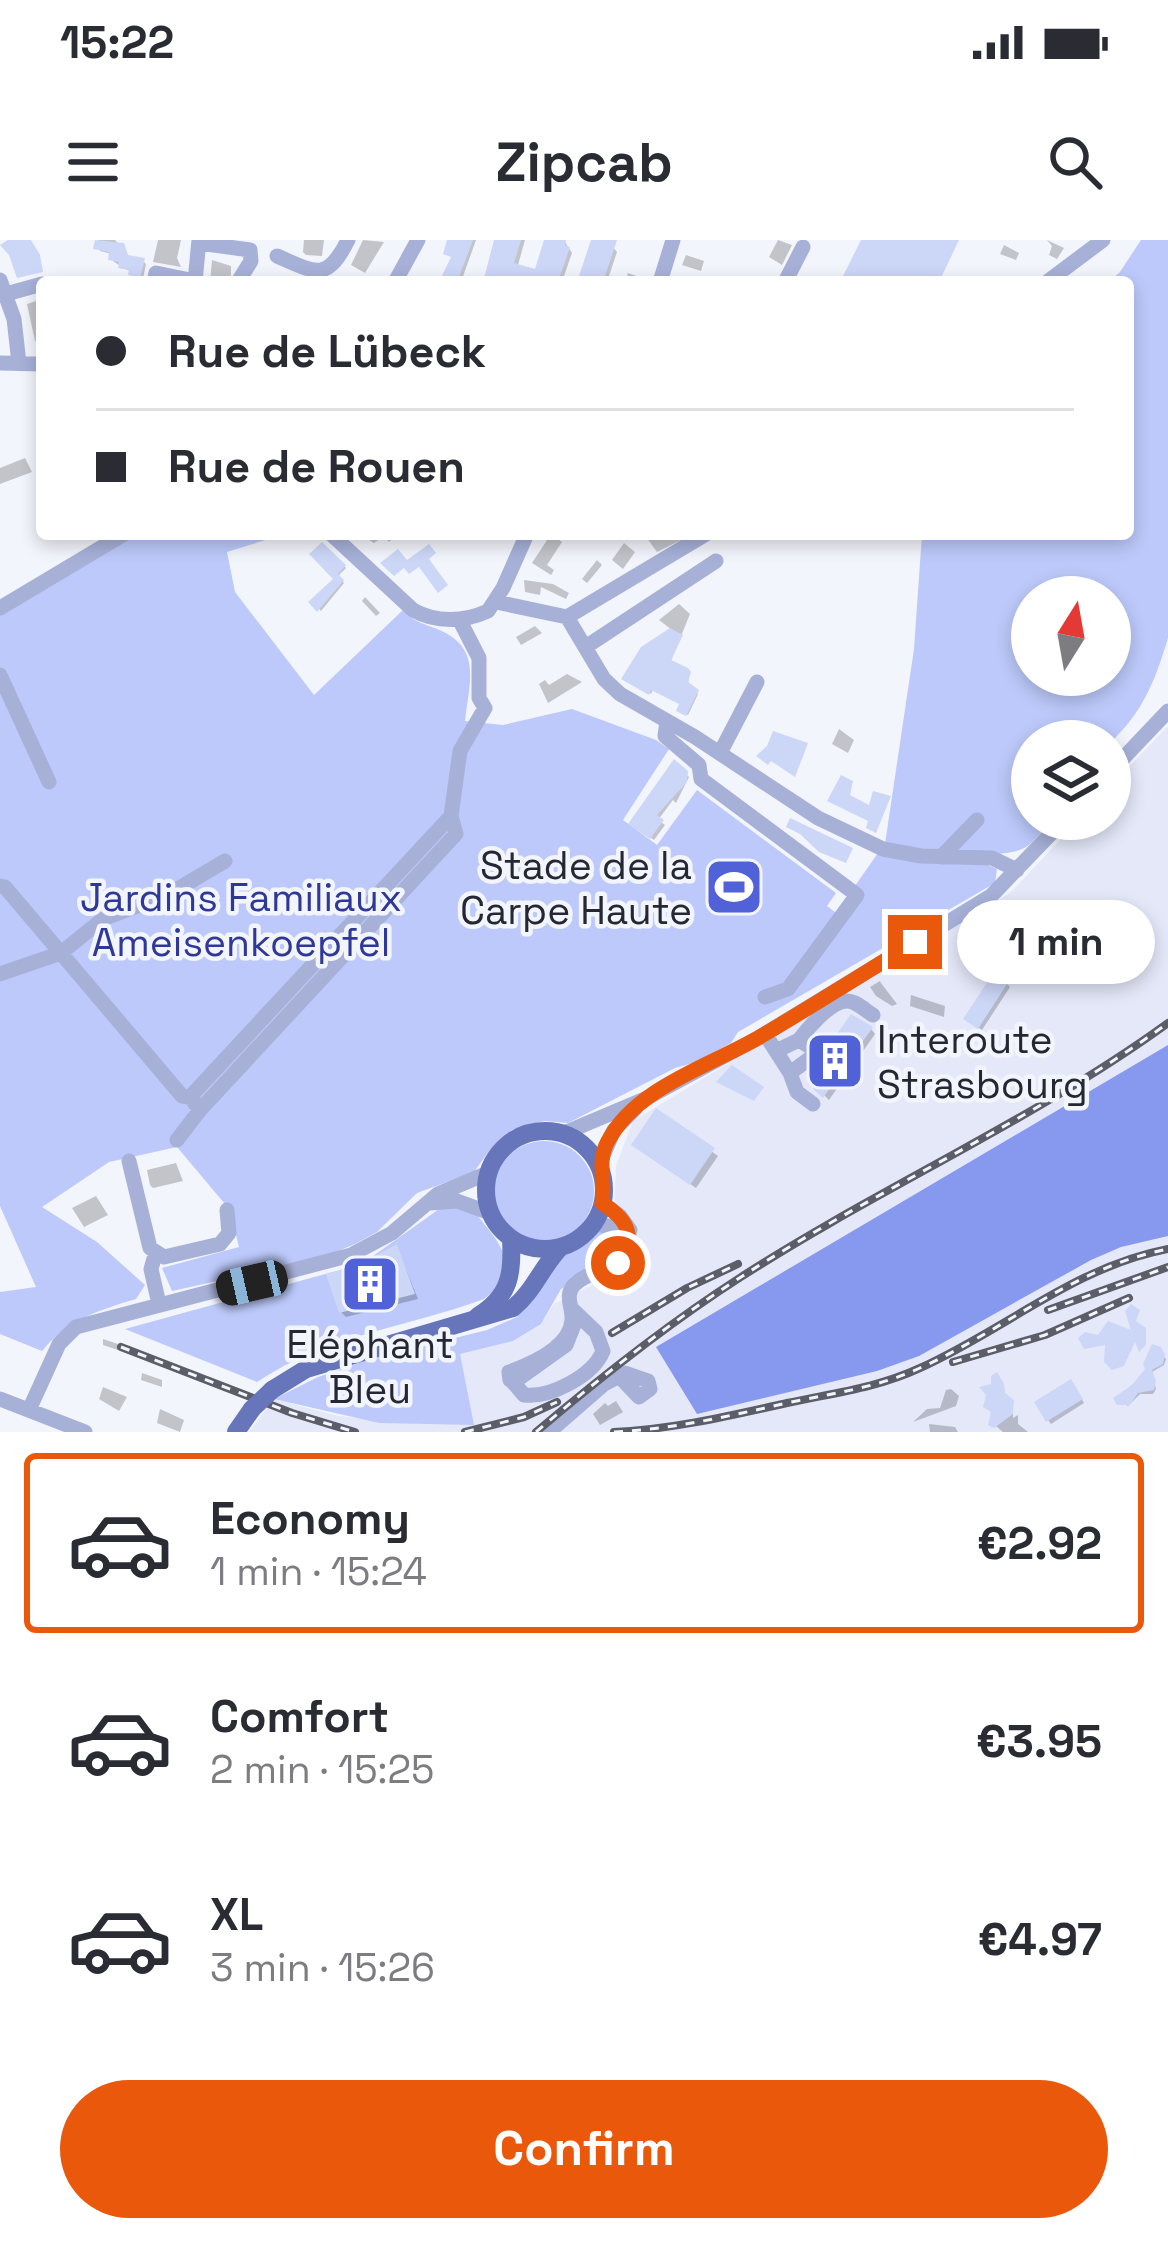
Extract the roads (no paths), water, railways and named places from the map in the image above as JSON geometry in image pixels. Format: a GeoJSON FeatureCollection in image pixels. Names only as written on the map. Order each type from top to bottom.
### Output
{"type":"FeatureCollection","features":[{"type":"Feature","properties":{"kind":"main road"},"geometry":{"type":"LineString","coordinates":[[541,1131],[562,1134],[583,1144],[599,1166],[604,1188],[594,1224],[561,1247],[537,1249],[512,1239],[490,1213],[485,1190],[488,1173],[498,1154],[516,1139],[541,1131]]}},
{"type":"Feature","properties":{"kind":"main road"},"geometry":{"type":"LineString","coordinates":[[463,1325],[506,1291],[513,1270],[512,1239]]}},
{"type":"Feature","properties":{"kind":"main road"},"geometry":{"type":"LineString","coordinates":[[236,1432],[272,1390],[306,1369],[513,1308],[561,1247]]}},
{"type":"Feature","properties":{"kind":"street"},"geometry":{"type":"LineString","coordinates":[[277,256],[299,266],[329,269],[348,240]]}},
{"type":"Feature","properties":{"kind":"street"},"geometry":{"type":"LineString","coordinates":[[398,276],[418,240]]}},
{"type":"Feature","properties":{"kind":"street"},"geometry":{"type":"LineString","coordinates":[[662,276],[673,240]]}},
{"type":"Feature","properties":{"kind":"street"},"geometry":{"type":"LineString","coordinates":[[1055,276],[1103,240]]}},
{"type":"Feature","properties":{"kind":"street"},"geometry":{"type":"LineString","coordinates":[[196,276],[199,242],[250,250],[251,261],[242,276]]}},
{"type":"Feature","properties":{"kind":"street"},"geometry":{"type":"LineString","coordinates":[[787,276],[803,247]]}},
{"type":"Feature","properties":{"kind":"street"},"geometry":{"type":"LineString","coordinates":[[19,363],[16,331],[3,287],[36,284]]}},
{"type":"Feature","properties":{"kind":"street"},"geometry":{"type":"LineString","coordinates":[[0,363],[36,364]]}},
{"type":"Feature","properties":{"kind":"street"},"geometry":{"type":"LineString","coordinates":[[0,608],[114,540]]}},
{"type":"Feature","properties":{"kind":"street"},"geometry":{"type":"LineString","coordinates":[[337,540],[413,610],[459,620],[480,615],[496,602],[520,540]]}},
{"type":"Feature","properties":{"kind":"street"},"geometry":{"type":"LineString","coordinates":[[496,602],[567,617],[696,540]]}},
{"type":"Feature","properties":{"kind":"street"},"geometry":{"type":"LineString","coordinates":[[587,646],[716,561]]}},
{"type":"Feature","properties":{"kind":"street"},"geometry":{"type":"LineString","coordinates":[[567,617],[604,679],[620,694],[818,818],[883,849],[992,858],[1017,870]]}},
{"type":"Feature","properties":{"kind":"street"},"geometry":{"type":"LineString","coordinates":[[177,1140],[195,1104],[451,816],[460,751],[485,708],[479,698],[478,658],[459,620]]}},
{"type":"Feature","properties":{"kind":"street"},"geometry":{"type":"LineString","coordinates":[[0,675],[49,782]]}},
{"type":"Feature","properties":{"kind":"street"},"geometry":{"type":"LineString","coordinates":[[720,753],[757,682]]}},
{"type":"Feature","properties":{"kind":"street"},"geometry":{"type":"LineString","coordinates":[[1131,750],[1168,711]]}},
{"type":"Feature","properties":{"kind":"street"},"geometry":{"type":"LineString","coordinates":[[667,721],[665,736],[699,765],[701,778],[857,895],[788,988],[765,997]]}},
{"type":"Feature","properties":{"kind":"street"},"geometry":{"type":"LineString","coordinates":[[941,857],[977,820]]}},
{"type":"Feature","properties":{"kind":"street"},"geometry":{"type":"LineString","coordinates":[[562,1134],[645,1100],[765,1034],[991,896],[1045,840]]}},
{"type":"Feature","properties":{"kind":"street"},"geometry":{"type":"LineString","coordinates":[[0,974],[61,953],[103,919],[171,892],[225,861]]}},
{"type":"Feature","properties":{"kind":"street"},"geometry":{"type":"LineString","coordinates":[[0,886],[182,1096],[195,1104]]}},
{"type":"Feature","properties":{"kind":"street"},"geometry":{"type":"LineString","coordinates":[[776,1052],[799,1040],[844,1001],[874,1016]]}},
{"type":"Feature","properties":{"kind":"street"},"geometry":{"type":"LineString","coordinates":[[765,1034],[797,1092],[813,1104]]}},
{"type":"Feature","properties":{"kind":"street"},"geometry":{"type":"LineString","coordinates":[[790,1072],[813,1056],[813,1049],[799,1040]]}},
{"type":"Feature","properties":{"kind":"street"},"geometry":{"type":"LineString","coordinates":[[599,1166],[614,1130],[645,1100]]}},
{"type":"Feature","properties":{"kind":"street"},"geometry":{"type":"LineString","coordinates":[[129,1161],[155,1255],[164,1258],[220,1244],[229,1233],[226,1210]]}},
{"type":"Feature","properties":{"kind":"street"},"geometry":{"type":"LineString","coordinates":[[29,1410],[53,1354],[71,1331],[97,1319],[351,1255],[392,1233],[438,1194],[488,1173]]}},
{"type":"Feature","properties":{"kind":"street"},"geometry":{"type":"LineString","coordinates":[[422,1206],[457,1201],[490,1213]]}},
{"type":"Feature","properties":{"kind":"street"},"geometry":{"type":"LineString","coordinates":[[574,1312],[567,1337],[523,1368],[509,1372],[524,1395],[542,1396],[598,1362],[603,1351],[596,1332],[574,1312],[568,1295],[575,1284],[618,1263],[626,1251],[630,1230],[602,1203]]}},
{"type":"Feature","properties":{"kind":"street"},"geometry":{"type":"LineString","coordinates":[[594,1224],[615,1227],[626,1251]]}},
{"type":"Feature","properties":{"kind":"street"},"geometry":{"type":"LineString","coordinates":[[155,1255],[151,1269],[159,1304]]}},
{"type":"Feature","properties":{"kind":"street"},"geometry":{"type":"LineString","coordinates":[[549,1432],[619,1376]]}},
{"type":"Feature","properties":{"kind":"street"},"geometry":{"type":"LineString","coordinates":[[0,1399],[85,1432]]}},
{"type":"Feature","properties":{"kind":"water"},"geometry":{"type":"Polygon","coordinates":[[[1168,1045],[1168,1236],[1091,1260],[919,1356],[877,1371],[697,1414],[656,1347],[1168,1045]]]}},
{"type":"Feature","properties":{"kind":"railway"},"geometry":{"type":"LineString","coordinates":[[536,1432],[636,1351],[741,1277],[1065,1091],[1168,1023]]}},
{"type":"Feature","properties":{"kind":"railway"},"geometry":{"type":"LineString","coordinates":[[614,1432],[701,1421],[888,1380],[951,1353],[1102,1270],[1168,1249]]}},
{"type":"Feature","properties":{"kind":"railway"},"geometry":{"type":"LineString","coordinates":[[612,1333],[738,1264]]}},
{"type":"Feature","properties":{"kind":"railway"},"geometry":{"type":"LineString","coordinates":[[1048,1310],[1168,1267]]}},
{"type":"Feature","properties":{"kind":"railway"},"geometry":{"type":"LineString","coordinates":[[953,1362],[1045,1335],[1129,1298]]}},
{"type":"Feature","properties":{"kind":"railway"},"geometry":{"type":"LineString","coordinates":[[121,1347],[292,1413],[355,1432]]}},
{"type":"Feature","properties":{"kind":"railway"},"geometry":{"type":"LineString","coordinates":[[465,1432],[524,1417],[557,1402]]}},
{"type":"Feature","properties":{"kind":"place","name":"Stade de la Carpe Haute"},"geometry":{"type":"Point","coordinates":[734,887]}},
{"type":"Feature","properties":{"kind":"place","name":"Interoute Strasbourg"},"geometry":{"type":"Point","coordinates":[835,1061]}},
{"type":"Feature","properties":{"kind":"place","name":"Eléphant Bleu"},"geometry":{"type":"Point","coordinates":[370,1284]}},
{"type":"Feature","properties":{"kind":"park label","name":"Jardins Familiaux Ameisenkoepfel"},"geometry":{"type":"Point","coordinates":[241,920]}}]}
